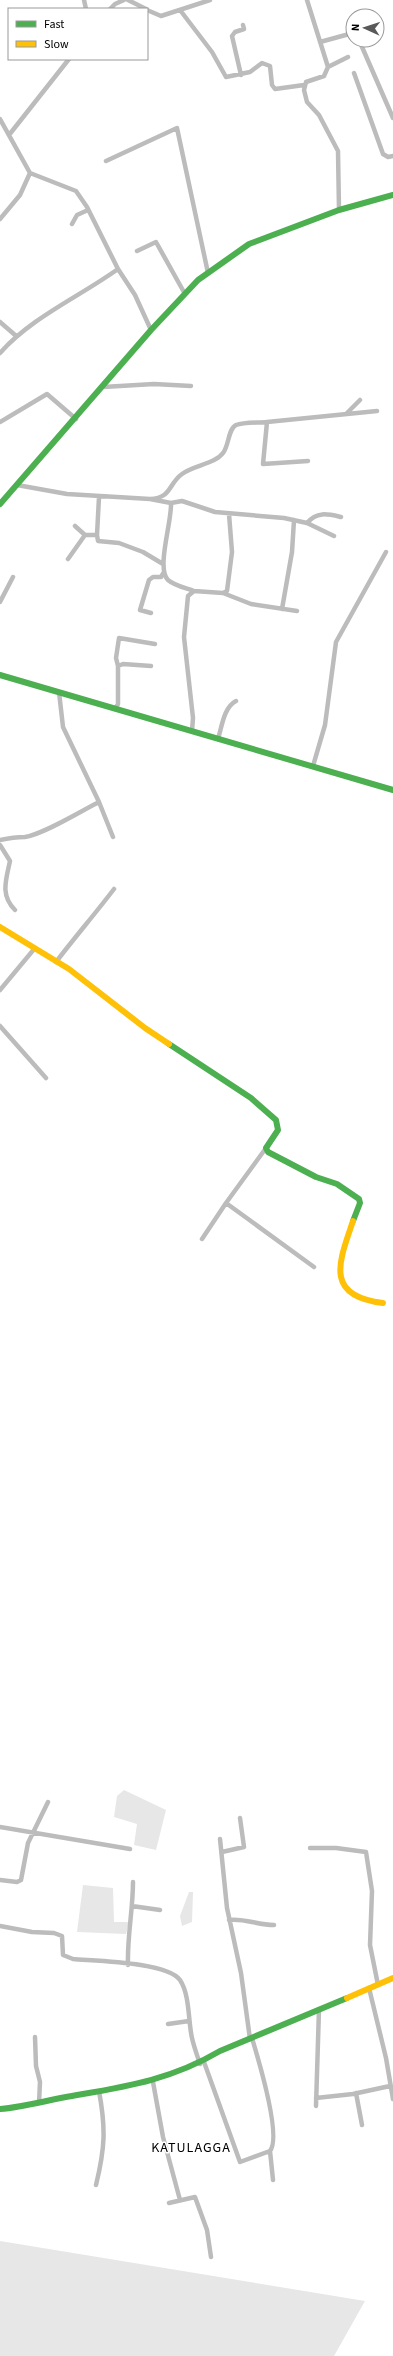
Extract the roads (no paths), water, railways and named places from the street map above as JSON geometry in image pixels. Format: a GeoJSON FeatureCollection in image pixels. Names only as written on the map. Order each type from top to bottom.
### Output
{"type":"FeatureCollection","features":[{"type":"Feature","properties":{"kind":"street"},"geometry":{"type":"LineString","coordinates":[[111,8],[115,4],[124,0]]}},
{"type":"Feature","properties":{"kind":"street"},"geometry":{"type":"LineString","coordinates":[[128,0],[144,8]]}},
{"type":"Feature","properties":{"kind":"street"},"geometry":{"type":"LineString","coordinates":[[148,10],[161,16],[210,0]]}},
{"type":"Feature","properties":{"kind":"street"},"geometry":{"type":"LineString","coordinates":[[307,0],[328,67]]}},
{"type":"Feature","properties":{"kind":"street"},"geometry":{"type":"LineString","coordinates":[[180,10],[212,52],[222,67],[224,76],[241,75],[250,72],[262,64],[267,64],[270,66],[272,85],[275,89],[304,85],[306,82],[324,76],[328,67],[348,57]]}},
{"type":"Feature","properties":{"kind":"street"},"geometry":{"type":"LineString","coordinates":[[241,75],[232,36],[235,32],[243,30],[243,25]]}},
{"type":"Feature","properties":{"kind":"street"},"geometry":{"type":"LineString","coordinates":[[320,42],[345,35]]}},
{"type":"Feature","properties":{"kind":"street"},"geometry":{"type":"LineString","coordinates":[[362,48],[393,118]]}},
{"type":"Feature","properties":{"kind":"street"},"geometry":{"type":"LineString","coordinates":[[9,135],[68,60]]}},
{"type":"Feature","properties":{"kind":"street"},"geometry":{"type":"LineString","coordinates":[[354,73],[383,154],[388,158],[393,156]]}},
{"type":"Feature","properties":{"kind":"street"},"geometry":{"type":"LineString","coordinates":[[304,85],[307,102],[319,115],[338,151],[339,210]]}},
{"type":"Feature","properties":{"kind":"street"},"geometry":{"type":"LineString","coordinates":[[0,119],[30,173],[76,191],[88,210],[118,269],[135,295],[152,330]]}},
{"type":"Feature","properties":{"kind":"street"},"geometry":{"type":"LineString","coordinates":[[106,161],[177,128],[208,273]]}},
{"type":"Feature","properties":{"kind":"street"},"geometry":{"type":"LineString","coordinates":[[0,219],[20,194],[30,173]]}},
{"type":"Feature","properties":{"kind":"street"},"geometry":{"type":"LineString","coordinates":[[0,504],[76,419],[152,330],[198,280],[249,244],[339,210],[393,195]]}},
{"type":"Feature","properties":{"kind":"street"},"geometry":{"type":"LineString","coordinates":[[72,224],[77,215],[88,210]]}},
{"type":"Feature","properties":{"kind":"street"},"geometry":{"type":"LineString","coordinates":[[137,251],[156,242],[185,294]]}},
{"type":"Feature","properties":{"kind":"street"},"geometry":{"type":"LineString","coordinates":[[0,353],[15,335],[94,287],[118,269]]}},
{"type":"Feature","properties":{"kind":"street"},"geometry":{"type":"LineString","coordinates":[[0,322],[15,335]]}},
{"type":"Feature","properties":{"kind":"street"},"geometry":{"type":"LineString","coordinates":[[103,387],[154,384],[191,386]]}},
{"type":"Feature","properties":{"kind":"street"},"geometry":{"type":"LineString","coordinates":[[0,422],[47,394],[76,419]]}},
{"type":"Feature","properties":{"kind":"street"},"geometry":{"type":"LineString","coordinates":[[346,414],[360,400]]}},
{"type":"Feature","properties":{"kind":"street"},"geometry":{"type":"LineString","coordinates":[[17,485],[99,497],[160,498],[169,491],[182,474],[221,456],[226,448],[232,429],[236,425],[377,411]]}},
{"type":"Feature","properties":{"kind":"street"},"geometry":{"type":"LineString","coordinates":[[267,422],[263,464],[308,461]]}},
{"type":"Feature","properties":{"kind":"street"},"geometry":{"type":"LineString","coordinates":[[99,497],[98,541],[119,543],[143,552],[163,564]]}},
{"type":"Feature","properties":{"kind":"street"},"geometry":{"type":"LineString","coordinates":[[150,499],[171,503],[182,501],[215,512],[264,515],[294,520],[307,523],[334,536]]}},
{"type":"Feature","properties":{"kind":"street"},"geometry":{"type":"LineString","coordinates":[[171,503],[172,512],[163,555],[164,572],[167,579],[194,591],[223,593],[251,604],[297,611]]}},
{"type":"Feature","properties":{"kind":"street"},"geometry":{"type":"LineString","coordinates":[[223,593],[227,591],[232,552],[229,514]]}},
{"type":"Feature","properties":{"kind":"street"},"geometry":{"type":"LineString","coordinates":[[307,523],[312,517],[320,514],[341,517]]}},
{"type":"Feature","properties":{"kind":"street"},"geometry":{"type":"LineString","coordinates":[[282,609],[292,552],[294,520]]}},
{"type":"Feature","properties":{"kind":"street"},"geometry":{"type":"LineString","coordinates":[[75,526],[85,535],[97,536]]}},
{"type":"Feature","properties":{"kind":"street"},"geometry":{"type":"LineString","coordinates":[[68,559],[85,535]]}},
{"type":"Feature","properties":{"kind":"street"},"geometry":{"type":"LineString","coordinates":[[313,766],[325,725],[336,642],[386,552]]}},
{"type":"Feature","properties":{"kind":"street"},"geometry":{"type":"LineString","coordinates":[[151,613],[140,610],[149,580],[153,577],[161,577],[164,572]]}},
{"type":"Feature","properties":{"kind":"street"},"geometry":{"type":"LineString","coordinates":[[0,602],[13,577]]}},
{"type":"Feature","properties":{"kind":"street"},"geometry":{"type":"LineString","coordinates":[[185,588],[188,596],[184,637],[193,718],[192,731]]}},
{"type":"Feature","properties":{"kind":"street"},"geometry":{"type":"LineString","coordinates":[[188,596],[194,591]]}},
{"type":"Feature","properties":{"kind":"street"},"geometry":{"type":"LineString","coordinates":[[115,709],[118,704],[118,666],[116,658],[119,638],[155,644]]}},
{"type":"Feature","properties":{"kind":"street"},"geometry":{"type":"LineString","coordinates":[[118,666],[123,664],[151,666]]}},
{"type":"Feature","properties":{"kind":"street"},"geometry":{"type":"LineString","coordinates":[[0,675],[393,790]]}},
{"type":"Feature","properties":{"kind":"street"},"geometry":{"type":"LineString","coordinates":[[59,692],[63,727],[99,802],[113,837]]}},
{"type":"Feature","properties":{"kind":"street"},"geometry":{"type":"LineString","coordinates":[[218,739],[227,709],[230,704],[236,701]]}},
{"type":"Feature","properties":{"kind":"street"},"geometry":{"type":"LineString","coordinates":[[0,840],[18,836],[24,837],[38,832],[99,802]]}},
{"type":"Feature","properties":{"kind":"street"},"geometry":{"type":"LineString","coordinates":[[0,845],[10,861],[4,880],[5,895],[15,910]]}},
{"type":"Feature","properties":{"kind":"street"},"geometry":{"type":"LineString","coordinates":[[56,962],[86,928],[98,908],[114,889]]}},
{"type":"Feature","properties":{"kind":"street"},"geometry":{"type":"LineString","coordinates":[[0,927],[56,962],[145,1028],[251,1098],[276,1120],[278,1130],[202,1239]]}},
{"type":"Feature","properties":{"kind":"street"},"geometry":{"type":"LineString","coordinates":[[0,990],[35,948]]}},
{"type":"Feature","properties":{"kind":"street"},"geometry":{"type":"LineString","coordinates":[[0,1026],[46,1078]]}},
{"type":"Feature","properties":{"kind":"street"},"geometry":{"type":"LineString","coordinates":[[266,1148],[268,1152],[316,1177],[337,1184],[359,1199],[360,1203],[350,1232],[340,1276],[343,1284],[352,1293],[364,1300],[383,1303]]}},
{"type":"Feature","properties":{"kind":"street"},"geometry":{"type":"LineString","coordinates":[[226,1203],[314,1267]]}},
{"type":"Feature","properties":{"kind":"street"},"geometry":{"type":"LineString","coordinates":[[0,1880],[17,1882],[21,1880],[32,1831],[48,1802]]}},
{"type":"Feature","properties":{"kind":"street"},"geometry":{"type":"LineString","coordinates":[[222,1852],[244,1847],[240,1818]]}},
{"type":"Feature","properties":{"kind":"street"},"geometry":{"type":"LineString","coordinates":[[0,1827],[130,1848]]}},
{"type":"Feature","properties":{"kind":"street"},"geometry":{"type":"LineString","coordinates":[[220,1839],[229,1920],[241,1973],[251,2038],[269,2100],[274,2141],[270,2151],[273,2180]]}},
{"type":"Feature","properties":{"kind":"street"},"geometry":{"type":"LineString","coordinates":[[310,1848],[336,1848],[366,1852],[372,1890],[370,1945],[378,1985]]}},
{"type":"Feature","properties":{"kind":"street"},"geometry":{"type":"LineString","coordinates":[[128,1965],[127,1938],[132,1906],[133,1882]]}},
{"type":"Feature","properties":{"kind":"street"},"geometry":{"type":"LineString","coordinates":[[132,1906],[160,1910]]}},
{"type":"Feature","properties":{"kind":"street"},"geometry":{"type":"LineString","coordinates":[[229,1920],[239,1919],[262,1925],[274,1925]]}},
{"type":"Feature","properties":{"kind":"street"},"geometry":{"type":"LineString","coordinates":[[0,1926],[32,1932],[54,1932],[62,1936],[63,1955],[73,1959],[158,1968],[175,1976],[180,1981],[184,1993],[189,2021],[202,2063],[240,2162],[270,2151]]}},
{"type":"Feature","properties":{"kind":"street"},"geometry":{"type":"LineString","coordinates":[[0,2109],[153,2082],[202,2063],[220,2051],[393,1978]]}},
{"type":"Feature","properties":{"kind":"street"},"geometry":{"type":"LineString","coordinates":[[369,1988],[386,2058],[393,2099]]}},
{"type":"Feature","properties":{"kind":"street"},"geometry":{"type":"LineString","coordinates":[[316,2106],[319,2009]]}},
{"type":"Feature","properties":{"kind":"street"},"geometry":{"type":"LineString","coordinates":[[168,2024],[189,2021]]}},
{"type":"Feature","properties":{"kind":"street"},"geometry":{"type":"LineString","coordinates":[[35,2037],[36,2066],[40,2082],[39,2103]]}},
{"type":"Feature","properties":{"kind":"street"},"geometry":{"type":"LineString","coordinates":[[153,2082],[163,2137],[180,2200]]}},
{"type":"Feature","properties":{"kind":"street"},"geometry":{"type":"LineString","coordinates":[[316,2098],[356,2093],[390,2086]]}},
{"type":"Feature","properties":{"kind":"street"},"geometry":{"type":"LineString","coordinates":[[96,2185],[104,2152],[105,2121],[99,2091]]}},
{"type":"Feature","properties":{"kind":"street"},"geometry":{"type":"LineString","coordinates":[[356,2093],[362,2125]]}},
{"type":"Feature","properties":{"kind":"street"},"geometry":{"type":"LineString","coordinates":[[169,2203],[195,2197],[207,2230],[211,2257]]}},
{"type":"Feature","properties":{"kind":"district","name":"KATULAGGA"},"geometry":{"type":"Point","coordinates":[191,2147]}}]}
